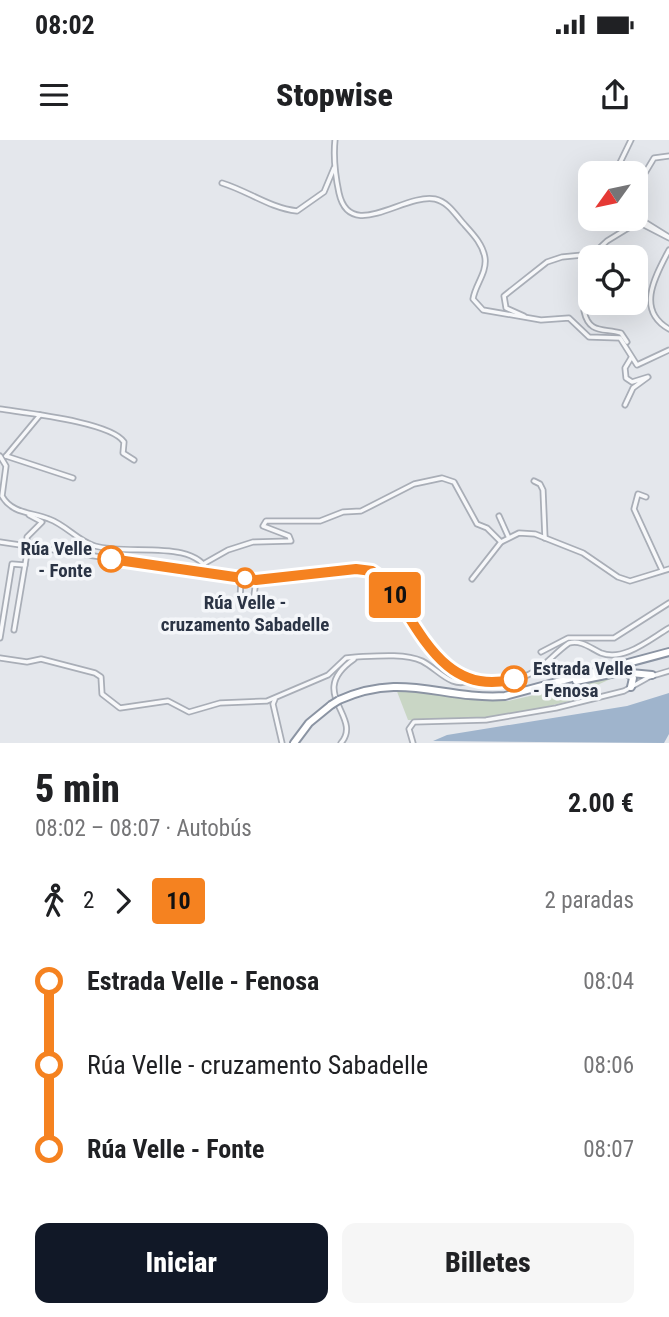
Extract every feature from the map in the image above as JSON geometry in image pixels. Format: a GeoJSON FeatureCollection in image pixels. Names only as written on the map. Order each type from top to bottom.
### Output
{"type":"FeatureCollection","features":[{"type":"Feature","properties":{"kind":"highway"},"geometry":{"type":"LineString","coordinates":[[530,690],[669,652]]}},
{"type":"Feature","properties":{"kind":"highway"},"geometry":{"type":"LineString","coordinates":[[628,672],[633,678],[631,687]]}},
{"type":"Feature","properties":{"kind":"highway"},"geometry":{"type":"LineString","coordinates":[[294,743],[309,723],[331,705],[367,689],[390,685],[477,697],[505,696],[611,673],[652,675]]}},
{"type":"Feature","properties":{"kind":"street"},"geometry":{"type":"LineString","coordinates":[[335,140],[334,168],[341,202],[348,212],[357,216],[370,216],[422,199],[445,203],[478,239],[486,259],[474,291],[476,305],[483,310],[547,321],[569,317],[589,337],[615,336],[625,341],[628,347]]}},
{"type":"Feature","properties":{"kind":"street"},"geometry":{"type":"LineString","coordinates":[[621,161],[631,140]]}},
{"type":"Feature","properties":{"kind":"street"},"geometry":{"type":"LineString","coordinates":[[648,168],[654,158],[669,156]]}},
{"type":"Feature","properties":{"kind":"street"},"geometry":{"type":"LineString","coordinates":[[222,183],[250,192],[276,209],[297,211],[324,192],[334,168]]}},
{"type":"Feature","properties":{"kind":"street"},"geometry":{"type":"LineString","coordinates":[[528,318],[506,308],[504,296],[547,262],[562,257],[593,254],[607,240],[638,222],[669,238]]}},
{"type":"Feature","properties":{"kind":"street"},"geometry":{"type":"LineString","coordinates":[[648,224],[669,238]]}},
{"type":"Feature","properties":{"kind":"street"},"geometry":{"type":"LineString","coordinates":[[669,250],[652,283],[650,296],[652,312],[669,329]]}},
{"type":"Feature","properties":{"kind":"street"},"geometry":{"type":"LineString","coordinates":[[585,315],[586,322],[593,329],[621,333],[631,358],[640,365],[669,350]]}},
{"type":"Feature","properties":{"kind":"street"},"geometry":{"type":"LineString","coordinates":[[625,405],[633,388],[648,377],[632,382],[626,378],[625,368],[631,358]]}},
{"type":"Feature","properties":{"kind":"street"},"geometry":{"type":"LineString","coordinates":[[0,409],[81,422],[95,429],[116,433],[124,442],[123,453],[134,460]]}},
{"type":"Feature","properties":{"kind":"street"},"geometry":{"type":"LineString","coordinates":[[3,457],[40,415]]}},
{"type":"Feature","properties":{"kind":"street"},"geometry":{"type":"LineString","coordinates":[[3,457],[73,478]]}},
{"type":"Feature","properties":{"kind":"street"},"geometry":{"type":"LineString","coordinates":[[3,457],[6,466],[1,497],[13,508],[51,519],[92,545],[113,550],[168,550],[195,556],[205,562],[209,573]]}},
{"type":"Feature","properties":{"kind":"street"},"geometry":{"type":"LineString","coordinates":[[205,562],[228,550],[253,542],[291,541],[289,536],[263,526],[266,521],[320,521],[343,512],[361,511],[414,484],[442,478],[454,482],[477,524],[487,528],[501,542]]}},
{"type":"Feature","properties":{"kind":"street"},"geometry":{"type":"LineString","coordinates":[[534,481],[540,484],[542,490],[545,539]]}},
{"type":"Feature","properties":{"kind":"street"},"geometry":{"type":"LineString","coordinates":[[646,497],[638,494],[634,509],[662,570]]}},
{"type":"Feature","properties":{"kind":"street"},"geometry":{"type":"LineString","coordinates":[[14,630],[28,547],[27,537],[42,522],[28,513]]}},
{"type":"Feature","properties":{"kind":"street"},"geometry":{"type":"LineString","coordinates":[[499,516],[508,537]]}},
{"type":"Feature","properties":{"kind":"street"},"geometry":{"type":"LineString","coordinates":[[472,579],[501,542],[519,533],[535,534],[583,553],[630,581],[669,569]]}},
{"type":"Feature","properties":{"kind":"street"},"geometry":{"type":"LineString","coordinates":[[0,542],[256,580],[352,569],[378,573],[444,666],[471,680],[498,683],[525,676],[574,640],[614,638],[669,603]]}},
{"type":"Feature","properties":{"kind":"street"},"geometry":{"type":"LineString","coordinates":[[0,638],[12,564],[25,565]]}},
{"type":"Feature","properties":{"kind":"street"},"geometry":{"type":"LineString","coordinates":[[241,578],[240,601],[253,603],[256,580]]}},
{"type":"Feature","properties":{"kind":"street"},"geometry":{"type":"LineString","coordinates":[[6,600],[19,602]]}},
{"type":"Feature","properties":{"kind":"street"},"geometry":{"type":"LineString","coordinates":[[541,652],[568,638],[604,654],[616,655],[669,628]]}},
{"type":"Feature","properties":{"kind":"street"},"geometry":{"type":"LineString","coordinates":[[0,658],[27,662],[41,659],[95,673],[101,677],[102,694],[120,708],[167,701],[189,712],[220,703],[267,701],[328,674],[346,659],[356,657],[416,659],[456,682],[471,680]]}},
{"type":"Feature","properties":{"kind":"street"},"geometry":{"type":"LineString","coordinates":[[341,743],[348,731],[335,702],[334,685],[338,674],[356,657]]}},
{"type":"Feature","properties":{"kind":"street"},"geometry":{"type":"LineString","coordinates":[[413,743],[409,729],[414,722],[486,720],[556,708],[631,687],[652,675],[669,671]]}},
{"type":"Feature","properties":{"kind":"street"},"geometry":{"type":"LineString","coordinates":[[276,697],[273,704],[282,743]]}},
{"type":"Feature","properties":{"kind":"green space"},"geometry":{"type":"Polygon","coordinates":[[[617,676],[593,687],[582,698],[490,720],[408,720],[396,689],[485,701],[508,701],[617,676]]]}},
{"type":"Feature","properties":{"kind":"water"},"geometry":{"type":"Polygon","coordinates":[[[669,693],[669,734],[664,743],[433,741],[447,735],[627,706],[669,693]]]}},
{"type":"Feature","properties":{"kind":"bus line","name":"10"},"geometry":{"type":"LineString","coordinates":[[111,559],[265,580],[343,570],[372,571],[385,580],[449,670],[456,675],[487,683],[514,679]]}},
{"type":"Feature","properties":{"kind":"place","name":"Rúa Velle - Fonte"},"geometry":{"type":"Point","coordinates":[111,559]}},
{"type":"Feature","properties":{"kind":"place","name":"Rúa Velle - cruzamento Sabadelle"},"geometry":{"type":"Point","coordinates":[245,578]}},
{"type":"Feature","properties":{"kind":"place","name":"Estrada Velle - Fenosa"},"geometry":{"type":"Point","coordinates":[514,679]}}]}
